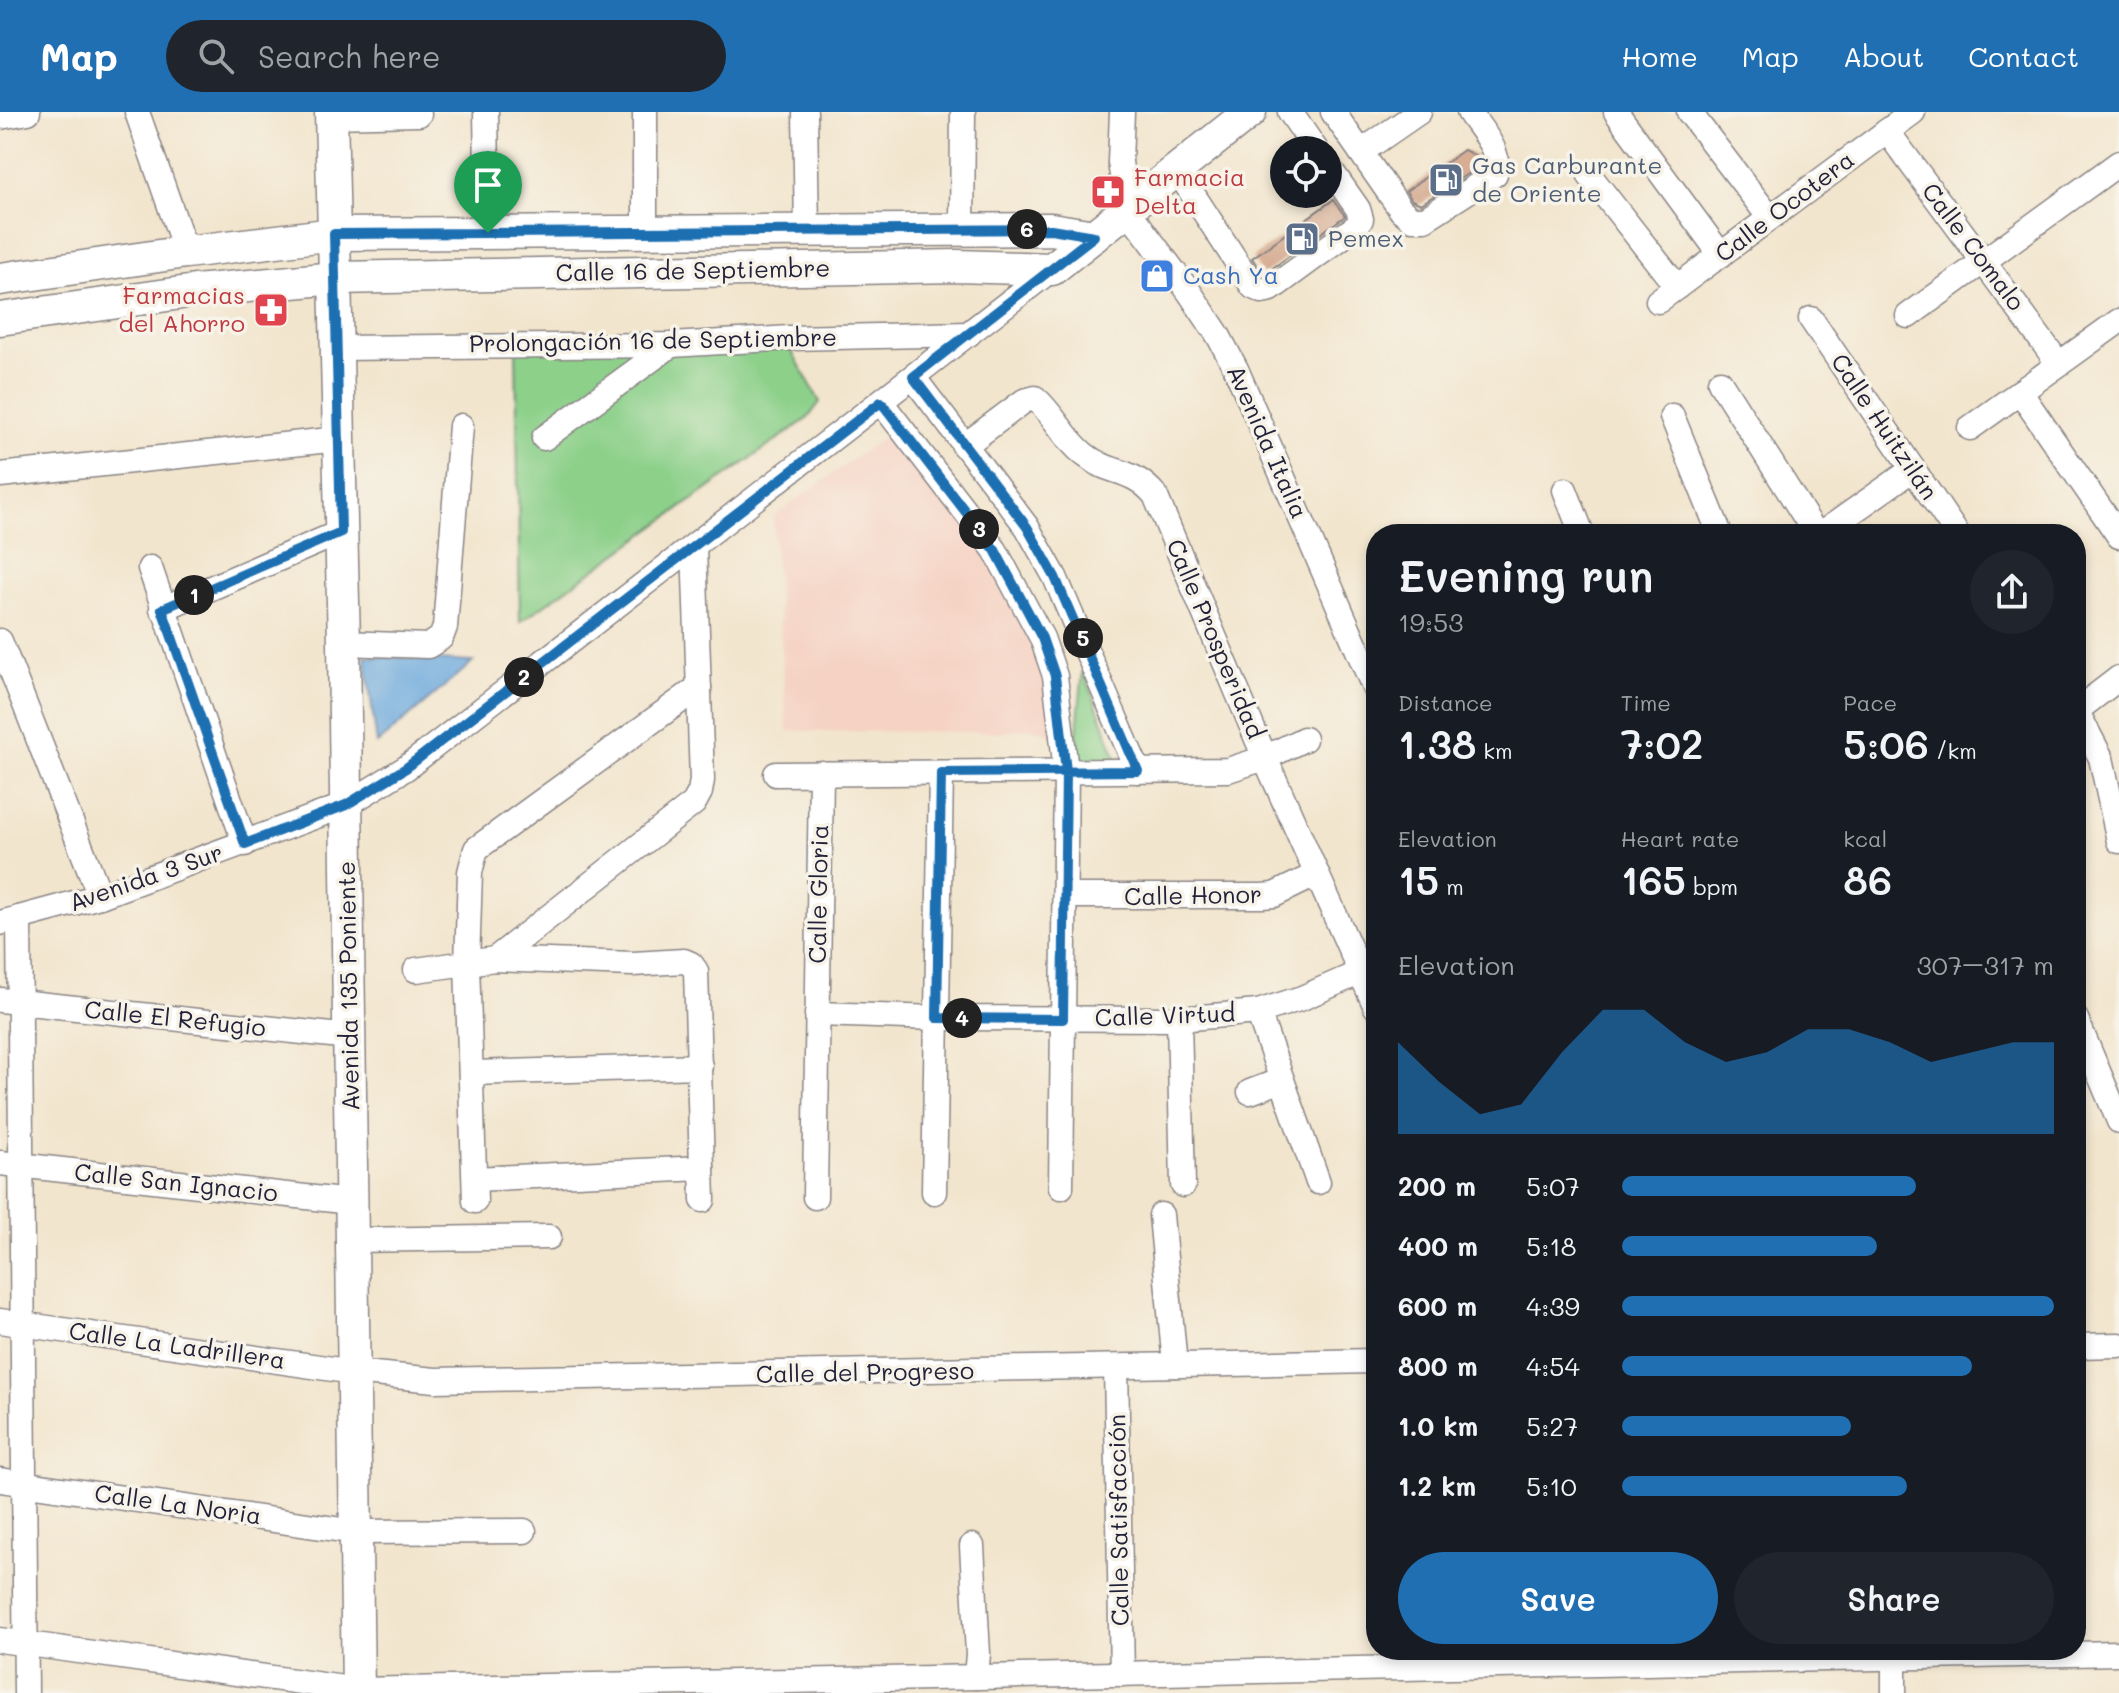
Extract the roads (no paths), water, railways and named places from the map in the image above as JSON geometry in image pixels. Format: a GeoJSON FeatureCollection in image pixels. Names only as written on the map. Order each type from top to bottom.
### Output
{"type":"FeatureCollection","features":[{"type":"Feature","properties":{"kind":"main road","name":"Avenida 3 Sur"},"geometry":{"type":"LineString","coordinates":[[1052,269],[1250,112]]}},
{"type":"Feature","properties":{"kind":"main road","name":"Avenida 135 Poniente"},"geometry":{"type":"LineString","coordinates":[[331,114],[344,643],[358,1691]]}},
{"type":"Feature","properties":{"kind":"main road","name":"Calle 16 de Septiembre"},"geometry":{"type":"LineString","coordinates":[[0,279],[334,234],[1051,229],[1094,236]]}},
{"type":"Feature","properties":{"kind":"main road","name":"Calle 16 de Septiembre"},"geometry":{"type":"LineString","coordinates":[[0,319],[195,291],[335,278],[957,266],[1052,269]]}},
{"type":"Feature","properties":{"kind":"street"},"geometry":{"type":"LineString","coordinates":[[0,117],[28,112]]}},
{"type":"Feature","properties":{"kind":"street"},"geometry":{"type":"LineString","coordinates":[[137,112],[186,252]]}},
{"type":"Feature","properties":{"kind":"street"},"geometry":{"type":"LineString","coordinates":[[486,112],[488,233]]}},
{"type":"Feature","properties":{"kind":"street"},"geometry":{"type":"LineString","coordinates":[[645,112],[645,232]]}},
{"type":"Feature","properties":{"kind":"street"},"geometry":{"type":"LineString","coordinates":[[805,112],[807,231]]}},
{"type":"Feature","properties":{"kind":"street"},"geometry":{"type":"LineString","coordinates":[[962,230],[963,112]]}},
{"type":"Feature","properties":{"kind":"street"},"geometry":{"type":"LineString","coordinates":[[1122,112],[1120,162],[1127,209]]}},
{"type":"Feature","properties":{"kind":"street"},"geometry":{"type":"LineString","coordinates":[[1290,112],[1306,136]]}},
{"type":"Feature","properties":{"kind":"street"},"geometry":{"type":"LineString","coordinates":[[1333,112],[1401,210],[1412,219],[1425,219],[1495,174],[1499,163],[1496,152],[1469,112]]}},
{"type":"Feature","properties":{"kind":"street"},"geometry":{"type":"LineString","coordinates":[[1361,152],[1419,112]]}},
{"type":"Feature","properties":{"kind":"street"},"geometry":{"type":"LineString","coordinates":[[1616,112],[1721,255]]}},
{"type":"Feature","properties":{"kind":"street"},"geometry":{"type":"LineString","coordinates":[[1689,112],[1770,218]]}},
{"type":"Feature","properties":{"kind":"street","name":"Calle Ocotera"},"geometry":{"type":"LineString","coordinates":[[1590,176],[1667,294],[1913,112]]}},
{"type":"Feature","properties":{"kind":"street"},"geometry":{"type":"LineString","coordinates":[[331,114],[419,114]]}},
{"type":"Feature","properties":{"kind":"street","name":"Calle Comalo"},"geometry":{"type":"LineString","coordinates":[[1887,131],[2059,364]]}},
{"type":"Feature","properties":{"kind":"street"},"geometry":{"type":"LineString","coordinates":[[1908,316],[2119,163]]}},
{"type":"Feature","properties":{"kind":"street"},"geometry":{"type":"LineString","coordinates":[[1177,170],[1253,287],[1262,291],[1271,289],[1357,226],[1361,219],[1358,209],[1342,186]]}},
{"type":"Feature","properties":{"kind":"street","name":"Avenida Italia"},"geometry":{"type":"LineString","coordinates":[[1127,209],[1190,293],[1236,369],[1366,669]]}},
{"type":"Feature","properties":{"kind":"street","name":"Avenida 3 Sur"},"geometry":{"type":"LineString","coordinates":[[10,920],[100,896],[245,844],[346,805],[406,768],[1052,269]]}},
{"type":"Feature","properties":{"kind":"street","name":"Calle Huitzilán"},"geometry":{"type":"LineString","coordinates":[[1811,319],[1950,524]]}},
{"type":"Feature","properties":{"kind":"street"},"geometry":{"type":"LineString","coordinates":[[1970,428],[2119,321]]}},
{"type":"Feature","properties":{"kind":"street","name":"Prolongación 16 de Septiembre"},"geometry":{"type":"LineString","coordinates":[[337,348],[671,345],[790,338],[969,334]]}},
{"type":"Feature","properties":{"kind":"street"},"geometry":{"type":"LineString","coordinates":[[544,438],[671,345]]}},
{"type":"Feature","properties":{"kind":"street"},"geometry":{"type":"LineString","coordinates":[[913,377],[1027,527],[1055,577],[1138,771]]}},
{"type":"Feature","properties":{"kind":"street"},"geometry":{"type":"LineString","coordinates":[[1720,382],[1812,524]]}},
{"type":"Feature","properties":{"kind":"street"},"geometry":{"type":"LineString","coordinates":[[2020,392],[2117,527]]}},
{"type":"Feature","properties":{"kind":"street","name":"Calle Prosperidad"},"geometry":{"type":"LineString","coordinates":[[964,446],[1024,401],[1035,398],[1082,453],[1105,468],[1134,475],[1155,495],[1265,758],[1366,984]]}},
{"type":"Feature","properties":{"kind":"street"},"geometry":{"type":"LineString","coordinates":[[881,402],[995,550],[1042,638],[1055,676],[1066,771],[1061,1187]]}},
{"type":"Feature","properties":{"kind":"street"},"geometry":{"type":"LineString","coordinates":[[1672,416],[1716,524]]}},
{"type":"Feature","properties":{"kind":"street"},"geometry":{"type":"LineString","coordinates":[[344,643],[428,646],[441,638],[445,627],[461,426]]}},
{"type":"Feature","properties":{"kind":"street"},"geometry":{"type":"LineString","coordinates":[[0,475],[339,439]]}},
{"type":"Feature","properties":{"kind":"street"},"geometry":{"type":"LineString","coordinates":[[1833,524],[1913,469]]}},
{"type":"Feature","properties":{"kind":"street"},"geometry":{"type":"LineString","coordinates":[[1565,490],[1578,524]]}},
{"type":"Feature","properties":{"kind":"street"},"geometry":{"type":"LineString","coordinates":[[162,609],[341,532]]}},
{"type":"Feature","properties":{"kind":"street"},"geometry":{"type":"LineString","coordinates":[[495,959],[694,803],[700,792],[694,546]]}},
{"type":"Feature","properties":{"kind":"street"},"geometry":{"type":"LineString","coordinates":[[150,568],[245,844]]}},
{"type":"Feature","properties":{"kind":"street"},"geometry":{"type":"LineString","coordinates":[[0,641],[8,682],[100,896]]}},
{"type":"Feature","properties":{"kind":"street"},"geometry":{"type":"LineString","coordinates":[[1055,676],[1092,659]]}},
{"type":"Feature","properties":{"kind":"street"},"geometry":{"type":"LineString","coordinates":[[2086,703],[2119,678]]}},
{"type":"Feature","properties":{"kind":"street"},"geometry":{"type":"LineString","coordinates":[[699,687],[476,849],[470,872],[467,964],[475,1190],[702,1168]]}},
{"type":"Feature","properties":{"kind":"street"},"geometry":{"type":"LineString","coordinates":[[2086,730],[2119,786]]}},
{"type":"Feature","properties":{"kind":"street"},"geometry":{"type":"LineString","coordinates":[[776,774],[1228,770],[1265,758],[1304,739]]}},
{"type":"Feature","properties":{"kind":"street"},"geometry":{"type":"LineString","coordinates":[[2101,758],[2119,841]]}},
{"type":"Feature","properties":{"kind":"street","name":"Calle Gloria"},"geometry":{"type":"LineString","coordinates":[[815,1197],[821,773]]}},
{"type":"Feature","properties":{"kind":"street"},"geometry":{"type":"LineString","coordinates":[[934,1192],[941,773]]}},
{"type":"Feature","properties":{"kind":"street","name":"Calle Honor"},"geometry":{"type":"LineString","coordinates":[[1065,896],[1274,895],[1317,874]]}},
{"type":"Feature","properties":{"kind":"street"},"geometry":{"type":"LineString","coordinates":[[10,920],[12,1322],[25,1484],[12,1641],[26,1693]]}},
{"type":"Feature","properties":{"kind":"street"},"geometry":{"type":"LineString","coordinates":[[416,970],[495,959],[580,964],[684,961],[691,964],[696,971],[703,1200]]}},
{"type":"Feature","properties":{"kind":"street","name":"Calle Virtud"},"geometry":{"type":"LineString","coordinates":[[817,1014],[1179,1019],[1258,1012],[1302,998],[1361,972]]}},
{"type":"Feature","properties":{"kind":"street","name":"Calle El Refugio"},"geometry":{"type":"LineString","coordinates":[[10,1002],[350,1037]]}},
{"type":"Feature","properties":{"kind":"street"},"geometry":{"type":"LineString","coordinates":[[1258,1012],[1318,1182]]}},
{"type":"Feature","properties":{"kind":"street"},"geometry":{"type":"LineString","coordinates":[[1179,1019],[1183,1185]]}},
{"type":"Feature","properties":{"kind":"street"},"geometry":{"type":"LineString","coordinates":[[2086,1043],[2119,1121]]}},
{"type":"Feature","properties":{"kind":"street"},"geometry":{"type":"LineString","coordinates":[[473,1073],[700,1066]]}},
{"type":"Feature","properties":{"kind":"street"},"geometry":{"type":"LineString","coordinates":[[1250,1092],[1282,1080]]}},
{"type":"Feature","properties":{"kind":"street","name":"Calle San Ignacio"},"geometry":{"type":"LineString","coordinates":[[10,1165],[351,1202]]}},
{"type":"Feature","properties":{"kind":"street"},"geometry":{"type":"LineString","coordinates":[[1161,1215],[1175,1365]]}},
{"type":"Feature","properties":{"kind":"street"},"geometry":{"type":"LineString","coordinates":[[352,1240],[549,1237]]}},
{"type":"Feature","properties":{"kind":"street","name":"Calle La Ladrillera"},"geometry":{"type":"LineString","coordinates":[[12,1322],[354,1372]]}},
{"type":"Feature","properties":{"kind":"street"},"geometry":{"type":"LineString","coordinates":[[2086,1346],[2119,1345]]}},
{"type":"Feature","properties":{"kind":"street","name":"Calle del Progreso"},"geometry":{"type":"LineString","coordinates":[[354,1372],[435,1380],[1366,1361]]}},
{"type":"Feature","properties":{"kind":"street","name":"Calle Satisfacción"},"geometry":{"type":"LineString","coordinates":[[1116,1367],[1122,1674]]}},
{"type":"Feature","properties":{"kind":"street","name":"Calle La Noria"},"geometry":{"type":"LineString","coordinates":[[0,1480],[356,1532],[524,1531]]}},
{"type":"Feature","properties":{"kind":"street"},"geometry":{"type":"LineString","coordinates":[[972,1546],[978,1654],[976,1677]]}},
{"type":"Feature","properties":{"kind":"street"},"geometry":{"type":"LineString","coordinates":[[12,1641],[358,1691],[1662,1660]]}},
{"type":"Feature","properties":{"kind":"street"},"geometry":{"type":"LineString","coordinates":[[2086,1653],[2119,1653]]}},
{"type":"Feature","properties":{"kind":"street"},"geometry":{"type":"LineString","coordinates":[[1894,1660],[1894,1693]]}},
{"type":"Feature","properties":{"kind":"water"},"geometry":{"type":"Polygon","coordinates":[[[365,656],[473,662],[377,744],[365,656]]]}},
{"type":"Feature","properties":{"kind":"place","name":"Gas Carburante de Oriente"},"geometry":{"type":"Point","coordinates":[1446,180]}},
{"type":"Feature","properties":{"kind":"place","name":"Farmacia Delta"},"geometry":{"type":"Point","coordinates":[1108,192]}},
{"type":"Feature","properties":{"kind":"place","name":"Pemex"},"geometry":{"type":"Point","coordinates":[1302,239]}},
{"type":"Feature","properties":{"kind":"place","name":"Cash Ya"},"geometry":{"type":"Point","coordinates":[1157,276]}},
{"type":"Feature","properties":{"kind":"place","name":"Farmacias del Ahorro"},"geometry":{"type":"Point","coordinates":[271,310]}}]}
